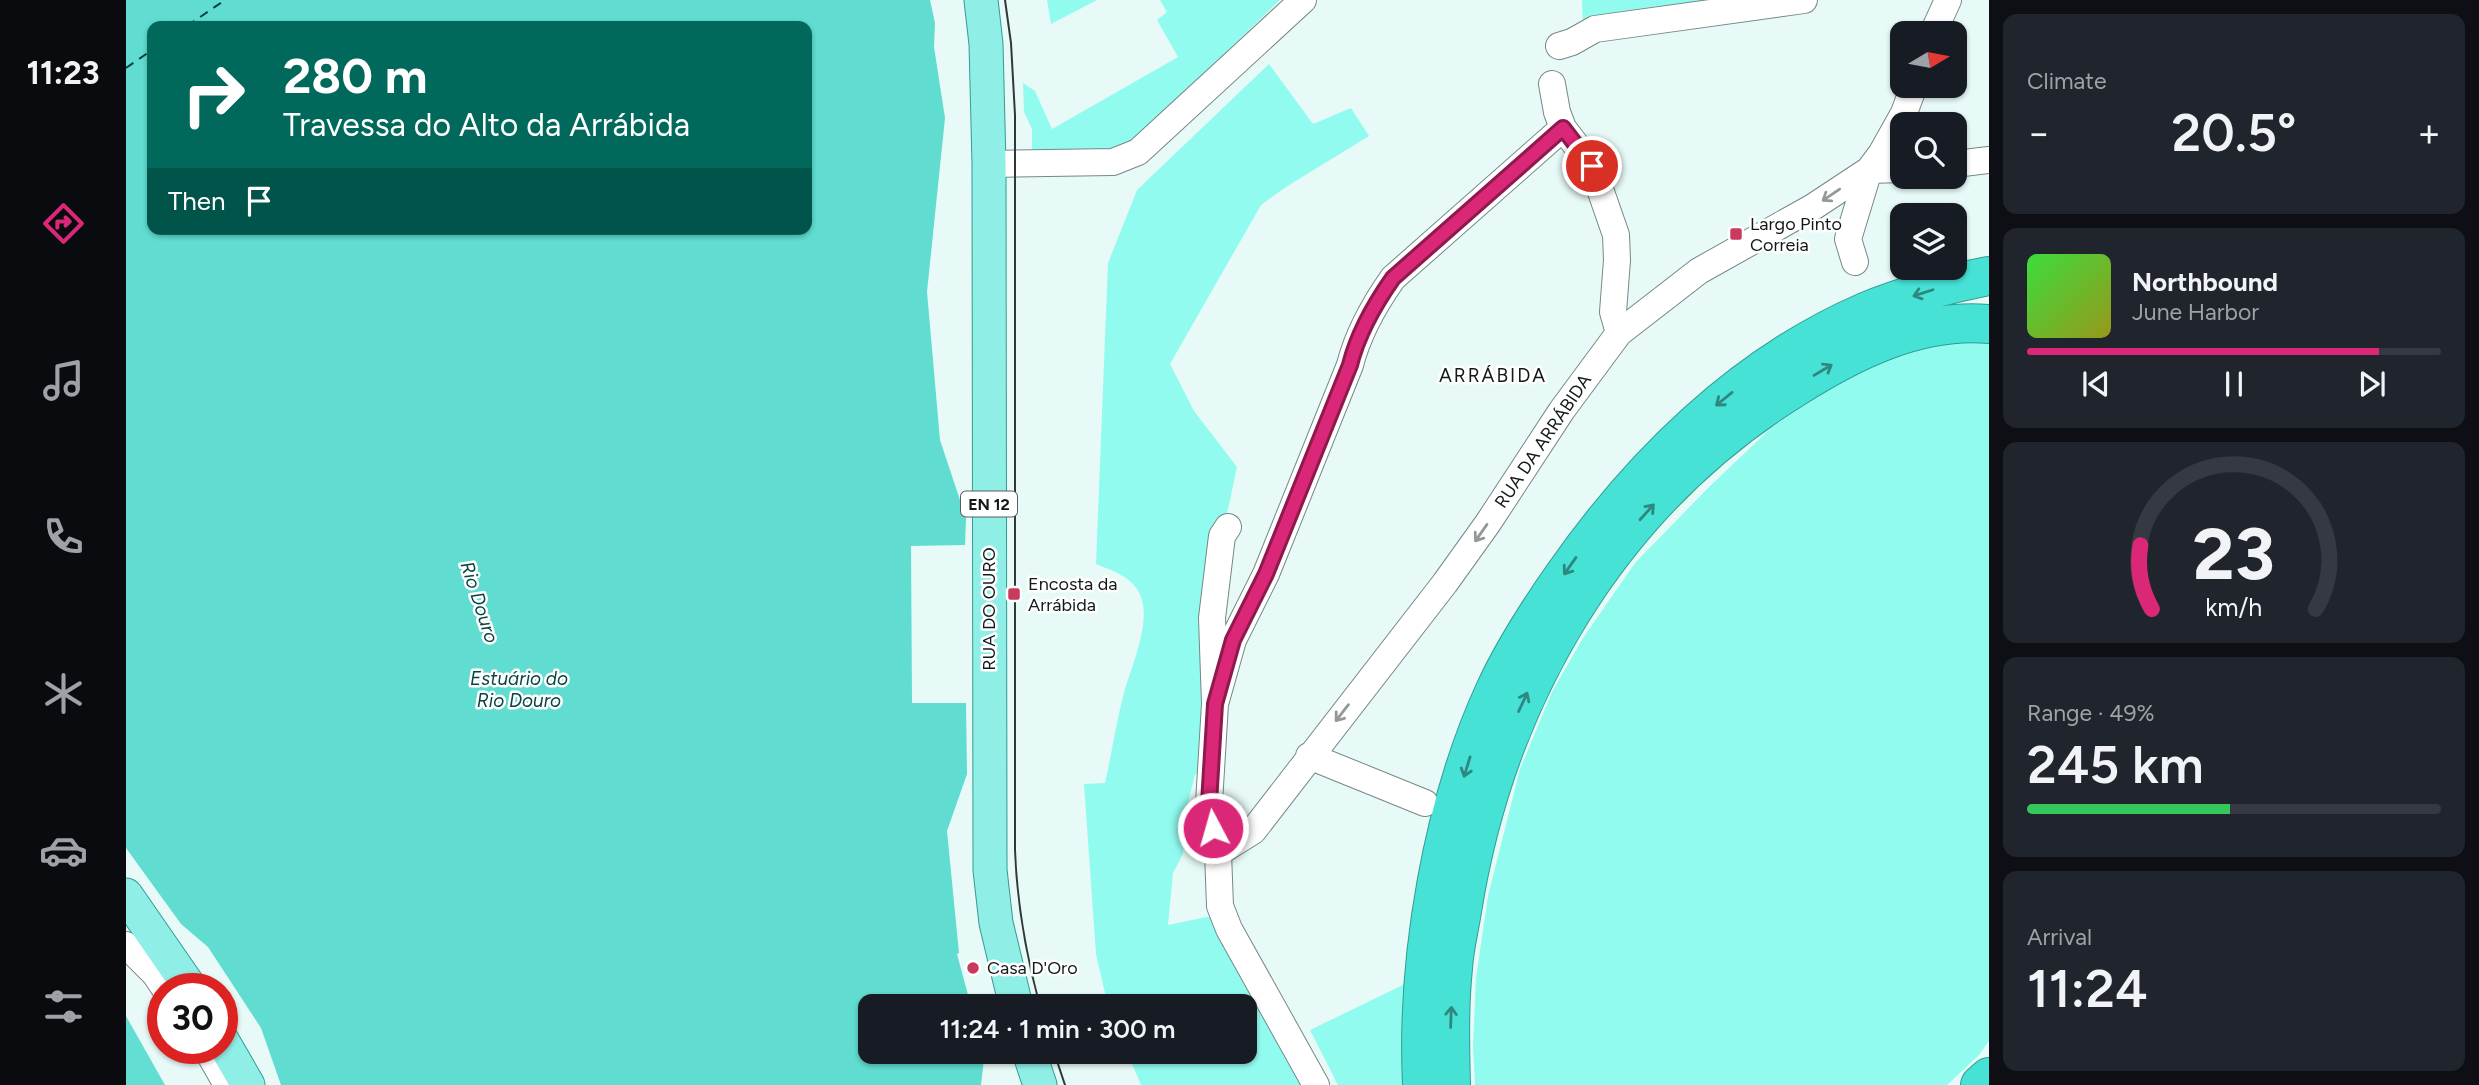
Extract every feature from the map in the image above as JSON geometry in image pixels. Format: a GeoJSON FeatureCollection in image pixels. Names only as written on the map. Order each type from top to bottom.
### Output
{"type":"FeatureCollection","features":[{"type":"Feature","properties":{"kind":"highway"},"geometry":{"type":"LineString","coordinates":[[1422,1085],[1421,1020],[1427,947],[1447,836],[1470,756],[1494,692],[1526,630],[1598,527],[1673,443],[1726,397],[1782,359],[1866,312],[1952,283],[1989,276]]}},
{"type":"Feature","properties":{"kind":"highway"},"geometry":{"type":"LineString","coordinates":[[1451,1085],[1453,968],[1468,869],[1483,812],[1520,707],[1552,643],[1609,556],[1695,463],[1758,412],[1831,365],[1888,339],[1948,325],[1989,324]]}},
{"type":"Feature","properties":{"kind":"highway"},"geometry":{"type":"LineString","coordinates":[[1980,1085],[1989,1077]]}},
{"type":"Feature","properties":{"kind":"main road","name":"RUA DO OURO"},"geometry":{"type":"LineString","coordinates":[[981,0],[986,44],[989,164],[990,870],[996,923],[1013,994]]}},
{"type":"Feature","properties":{"kind":"main road"},"geometry":{"type":"LineString","coordinates":[[126,895],[180,973]]}},
{"type":"Feature","properties":{"kind":"main road"},"geometry":{"type":"LineString","coordinates":[[236,1064],[248,1085]]}},
{"type":"Feature","properties":{"kind":"main road"},"geometry":{"type":"LineString","coordinates":[[1033,1064],[1041,1085]]}},
{"type":"Feature","properties":{"kind":"street"},"geometry":{"type":"LineString","coordinates":[[989,164],[1113,162],[1138,152],[1303,0]]}},
{"type":"Feature","properties":{"kind":"street"},"geometry":{"type":"LineString","coordinates":[[1559,47],[1595,29],[1804,0]]}},
{"type":"Feature","properties":{"kind":"street"},"geometry":{"type":"LineString","coordinates":[[1938,21],[1948,0]]}},
{"type":"Feature","properties":{"kind":"street"},"geometry":{"type":"LineString","coordinates":[[1552,84],[1563,128],[1592,166],[1616,235],[1613,312],[1619,333]]}},
{"type":"Feature","properties":{"kind":"street","name":"RUA DA ARRÁBIDA"},"geometry":{"type":"LineString","coordinates":[[1218,853],[1253,831],[1446,583],[1562,410],[1619,333],[1699,271],[1813,207],[1868,170],[1881,154],[1910,98]]}},
{"type":"Feature","properties":{"kind":"street"},"geometry":{"type":"LineString","coordinates":[[1215,704],[1233,640],[1266,574],[1350,365],[1354,348],[1375,303],[1402,270],[1563,128]]}},
{"type":"Feature","properties":{"kind":"street"},"geometry":{"type":"LineString","coordinates":[[1967,163],[1989,160]]}},
{"type":"Feature","properties":{"kind":"street"},"geometry":{"type":"LineString","coordinates":[[1855,262],[1848,239],[1868,170],[1890,169]]}},
{"type":"Feature","properties":{"kind":"street"},"geometry":{"type":"LineString","coordinates":[[1228,527],[1222,536],[1212,618],[1215,704],[1209,803],[1218,853],[1220,906],[1229,929],[1316,1085]]}},
{"type":"Feature","properties":{"kind":"street"},"geometry":{"type":"LineString","coordinates":[[1309,757],[1425,803]]}},
{"type":"Feature","properties":{"kind":"street"},"geometry":{"type":"LineString","coordinates":[[126,945],[154,973]]}},
{"type":"Feature","properties":{"kind":"street"},"geometry":{"type":"LineString","coordinates":[[216,1064],[227,1085]]}},
{"type":"Feature","properties":{"kind":"shaded area"},"geometry":{"type":"Polygon","coordinates":[[[1047,0],[1097,0],[1051,24],[1047,0]]]}},
{"type":"Feature","properties":{"kind":"shaded area"},"geometry":{"type":"Polygon","coordinates":[[[1160,0],[1280,0],[1133,141],[1111,151],[1032,150],[1032,129],[1024,112],[1023,83],[1035,91],[1052,129],[1178,57],[1157,20],[1167,12],[1160,0]]]}},
{"type":"Feature","properties":{"kind":"shaded area"},"geometry":{"type":"Polygon","coordinates":[[[1582,0],[1758,0],[1583,29],[1582,0]]]}},
{"type":"Feature","properties":{"kind":"shaded area"},"geometry":{"type":"Polygon","coordinates":[[[1269,64],[1313,124],[1351,108],[1369,136],[1261,205],[1170,364],[1194,411],[1237,467],[1225,523],[1207,773],[1195,774],[1185,815],[1183,854],[1173,873],[1168,925],[1211,916],[1254,994],[1105,994],[1096,954],[1084,784],[1105,783],[1121,704],[1140,640],[1144,613],[1142,600],[1133,584],[1096,564],[1108,263],[1137,190],[1269,64]]]}},
{"type":"Feature","properties":{"kind":"shaded area"},"geometry":{"type":"Polygon","coordinates":[[[1943,340],[1989,340],[1989,1041],[1979,1055],[1947,1085],[1475,1085],[1473,1046],[1476,978],[1488,896],[1520,769],[1552,692],[1583,638],[1635,563],[1770,429],[1838,379],[1895,351],[1943,340]]]}},
{"type":"Feature","properties":{"kind":"shaded area"},"geometry":{"type":"Polygon","coordinates":[[[1409,982],[1409,1085],[1338,1085],[1310,1030],[1409,982]]]}},
{"type":"Feature","properties":{"kind":"shaded area"},"geometry":{"type":"Polygon","coordinates":[[[1257,1000],[1304,1085],[1141,1085],[1132,1064],[1257,1064],[1257,1000]]]}},
{"type":"Feature","properties":{"kind":"shaded area"},"geometry":{"type":"Polygon","coordinates":[[[126,1016],[147,1053],[147,1064],[153,1064],[165,1085],[126,1085],[126,1016]]]}},
{"type":"Feature","properties":{"kind":"water","name":"Estuário do Rio Douro"},"geometry":{"type":"Polygon","coordinates":[[[126,0],[930,0],[945,118],[927,292],[940,440],[966,518],[965,545],[911,546],[912,703],[966,703],[967,774],[947,831],[957,954],[968,994],[858,994],[858,1064],[983,1064],[981,1085],[281,1085],[261,1028],[238,993],[238,973],[225,973],[208,947],[181,924],[126,848],[126,0]]]}},
{"type":"Feature","properties":{"kind":"ferry route"},"geometry":{"type":"LineString","coordinates":[[194,21],[225,0]]}},
{"type":"Feature","properties":{"kind":"ferry route"},"geometry":{"type":"LineString","coordinates":[[126,68],[147,53]]}},
{"type":"Feature","properties":{"kind":"tram line"},"geometry":{"type":"LineString","coordinates":[[1005,0],[1011,43],[1015,115],[1015,850],[1023,929],[1037,994]]}},
{"type":"Feature","properties":{"kind":"tram line"},"geometry":{"type":"LineString","coordinates":[[1058,1064],[1065,1085]]}},
{"type":"Feature","properties":{"kind":"place","name":"Largo Pinto Correia"},"geometry":{"type":"Point","coordinates":[1736,234]}},
{"type":"Feature","properties":{"kind":"place","name":"Encosta da Arrábida"},"geometry":{"type":"Point","coordinates":[1014,594]}},
{"type":"Feature","properties":{"kind":"place","name":"Casa D'Oro"},"geometry":{"type":"Point","coordinates":[973,968]}},
{"type":"Feature","properties":{"kind":"district","name":"ARRÁBIDA"},"geometry":{"type":"Point","coordinates":[1493,375]}},
{"type":"Feature","properties":{"kind":"route"},"geometry":{"type":"LineString","coordinates":[[1213,828],[1209,803],[1215,704],[1233,640],[1266,574],[1350,365],[1354,348],[1375,303],[1393,278],[1563,128],[1592,166]]}},
{"type":"Feature","properties":{"kind":"water label","name":"Rio Douro"},"geometry":{"type":"Point","coordinates":[480,602]}}]}
